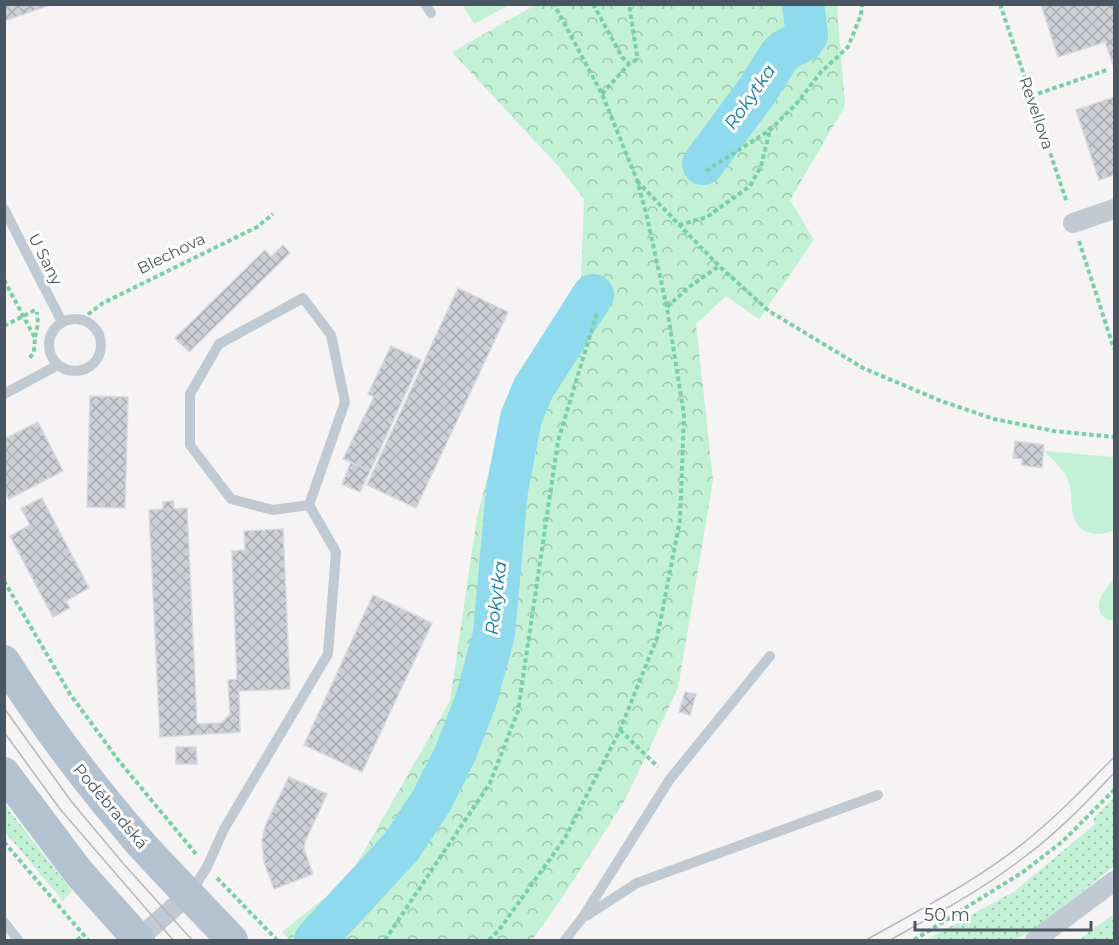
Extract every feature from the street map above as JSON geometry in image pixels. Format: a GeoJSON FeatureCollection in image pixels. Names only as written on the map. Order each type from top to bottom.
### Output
{"type":"FeatureCollection","features":[{"type":"Feature","properties":{"kind":"main road","name":"Poděbradská"},"geometry":{"type":"LineString","coordinates":[[4,661],[71,759],[142,844],[232,940]]}},
{"type":"Feature","properties":{"kind":"main road"},"geometry":{"type":"LineString","coordinates":[[4,773],[79,873],[138,940]]}},
{"type":"Feature","properties":{"kind":"street"},"geometry":{"type":"LineString","coordinates":[[1073,223],[1114,209]]}},
{"type":"Feature","properties":{"kind":"street"},"geometry":{"type":"LineString","coordinates":[[1035,940],[1114,881]]}},
{"type":"Feature","properties":{"kind":"street"},"geometry":{"type":"LineString","coordinates":[[138,940],[189,894]]}},
{"type":"Feature","properties":{"kind":"lane","name":"U Sany"},"geometry":{"type":"LineString","coordinates":[[4,209],[62,322]]}},
{"type":"Feature","properties":{"kind":"lane"},"geometry":{"type":"LineString","coordinates":[[189,894],[207,867],[225,829],[328,654],[336,552],[309,505],[345,402],[331,335],[303,298],[219,344],[190,394],[190,445],[231,499],[273,510],[309,505]]}},
{"type":"Feature","properties":{"kind":"lane"},"geometry":{"type":"LineString","coordinates":[[73,318],[82,319],[96,329],[101,345],[100,354],[90,367],[74,371],[58,365],[52,358],[49,341],[51,332],[62,322],[73,318]]}},
{"type":"Feature","properties":{"kind":"lane"},"geometry":{"type":"LineString","coordinates":[[4,394],[58,365]]}},
{"type":"Feature","properties":{"kind":"lane"},"geometry":{"type":"LineString","coordinates":[[564,940],[583,917],[670,779],[770,656]]}},
{"type":"Feature","properties":{"kind":"lane"},"geometry":{"type":"LineString","coordinates":[[583,917],[637,883],[878,795]]}},
{"type":"Feature","properties":{"kind":"lane"},"geometry":{"type":"LineString","coordinates":[[4,922],[18,940]]}},
{"type":"Feature","properties":{"kind":"path"},"geometry":{"type":"LineString","coordinates":[[489,940],[499,930],[565,838],[620,730],[657,639],[680,520],[684,415],[667,308],[646,213],[637,180],[602,94],[555,6],[563,4]]}},
{"type":"Feature","properties":{"kind":"path"},"geometry":{"type":"LineString","coordinates":[[593,4],[622,57],[630,64]]}},
{"type":"Feature","properties":{"kind":"path"},"geometry":{"type":"LineString","coordinates":[[602,94],[636,60],[629,4]]}},
{"type":"Feature","properties":{"kind":"path"},"geometry":{"type":"LineString","coordinates":[[706,171],[770,130],[797,103],[822,72],[848,47],[861,15],[862,4]]}},
{"type":"Feature","properties":{"kind":"path","name":"Revellova"},"geometry":{"type":"LineString","coordinates":[[1000,4],[1114,348]]}},
{"type":"Feature","properties":{"kind":"path"},"geometry":{"type":"LineString","coordinates":[[1031,96],[1107,70]]}},
{"type":"Feature","properties":{"kind":"path"},"geometry":{"type":"LineString","coordinates":[[678,225],[708,217],[750,186],[761,166],[770,130]]}},
{"type":"Feature","properties":{"kind":"path"},"geometry":{"type":"LineString","coordinates":[[637,180],[719,266],[769,310],[863,368],[941,401],[994,419],[1054,431],[1114,437]]}},
{"type":"Feature","properties":{"kind":"path","name":"Blechova"},"geometry":{"type":"LineString","coordinates":[[82,319],[103,303],[257,227],[273,214]]}},
{"type":"Feature","properties":{"kind":"path"},"geometry":{"type":"LineString","coordinates":[[667,308],[689,287],[719,266]]}},
{"type":"Feature","properties":{"kind":"path"},"geometry":{"type":"LineString","coordinates":[[4,280],[35,338]]}},
{"type":"Feature","properties":{"kind":"path"},"geometry":{"type":"LineString","coordinates":[[4,326],[51,301]]}},
{"type":"Feature","properties":{"kind":"path"},"geometry":{"type":"LineString","coordinates":[[22,363],[30,359],[34,352],[38,324],[36,309]]}},
{"type":"Feature","properties":{"kind":"path"},"geometry":{"type":"LineString","coordinates":[[385,940],[490,783],[518,711],[558,441],[597,312]]}},
{"type":"Feature","properties":{"kind":"path"},"geometry":{"type":"LineString","coordinates":[[4,580],[70,694],[119,761],[207,867],[277,940]]}},
{"type":"Feature","properties":{"kind":"path"},"geometry":{"type":"LineString","coordinates":[[620,730],[670,779]]}},
{"type":"Feature","properties":{"kind":"path"},"geometry":{"type":"LineString","coordinates":[[914,940],[1023,872],[1063,841],[1114,790]]}},
{"type":"Feature","properties":{"kind":"path"},"geometry":{"type":"LineString","coordinates":[[4,842],[88,940]]}},
{"type":"Feature","properties":{"kind":"path"},"geometry":{"type":"LineString","coordinates":[[77,940],[83,936]]}},
{"type":"Feature","properties":{"kind":"green space"},"geometry":{"type":"Polygon","coordinates":[[[537,4],[837,5],[845,106],[790,200],[814,240],[759,319],[726,296],[696,324],[713,480],[678,688],[625,800],[532,940],[290,940],[282,932],[348,879],[450,701],[477,517],[507,402],[581,280],[584,199],[560,168],[452,52],[537,4]]]}},
{"type":"Feature","properties":{"kind":"green space"},"geometry":{"type":"Polygon","coordinates":[[[463,5],[509,5],[474,24],[463,5]]]}},
{"type":"Feature","properties":{"kind":"green space"},"geometry":{"type":"Polygon","coordinates":[[[1044,451],[1114,457],[1114,530],[1093,534],[1077,524],[1072,509],[1068,480],[1062,469],[1044,451]]]}},
{"type":"Feature","properties":{"kind":"green space"},"geometry":{"type":"Polygon","coordinates":[[[1114,579],[1114,619],[1110,621],[1103,617],[1099,606],[1102,595],[1114,579]]]}},
{"type":"Feature","properties":{"kind":"green space"},"geometry":{"type":"Polygon","coordinates":[[[1114,797],[1114,866],[1043,923],[1015,940],[926,940],[1015,891],[1095,824],[1093,819],[1114,797]]]}},
{"type":"Feature","properties":{"kind":"green space"},"geometry":{"type":"Polygon","coordinates":[[[5,805],[72,891],[63,901],[5,832],[5,805]]]}},
{"type":"Feature","properties":{"kind":"green space"},"geometry":{"type":"Polygon","coordinates":[[[1114,914],[1114,940],[1078,940],[1114,914]]]}},
{"type":"Feature","properties":{"kind":"building"},"geometry":{"type":"Polygon","coordinates":[[[4,4],[53,4],[4,21],[4,4]]]}},
{"type":"Feature","properties":{"kind":"building"},"geometry":{"type":"Polygon","coordinates":[[[1041,4],[1114,4],[1114,67],[1105,42],[1058,57],[1041,4]]]}},
{"type":"Feature","properties":{"kind":"building"},"geometry":{"type":"Polygon","coordinates":[[[1114,97],[1114,175],[1099,180],[1076,110],[1114,97]]]}},
{"type":"Feature","properties":{"kind":"building"},"geometry":{"type":"Polygon","coordinates":[[[283,245],[290,253],[189,352],[175,338],[265,250],[271,257],[283,245]]]}},
{"type":"Feature","properties":{"kind":"building"},"geometry":{"type":"Polygon","coordinates":[[[458,288],[508,312],[416,508],[367,485],[458,288]]]}},
{"type":"Feature","properties":{"kind":"building"},"geometry":{"type":"Polygon","coordinates":[[[391,346],[421,360],[370,471],[343,459],[374,397],[368,394],[391,346]]]}},
{"type":"Feature","properties":{"kind":"building"},"geometry":{"type":"Polygon","coordinates":[[[90,396],[128,397],[125,508],[87,507],[90,396]]]}},
{"type":"Feature","properties":{"kind":"building"},"geometry":{"type":"Polygon","coordinates":[[[38,422],[63,471],[9,499],[4,491],[4,439],[38,422]]]}},
{"type":"Feature","properties":{"kind":"building"},"geometry":{"type":"Polygon","coordinates":[[[1015,441],[1044,445],[1042,468],[1022,465],[1022,459],[1013,458],[1015,441]]]}},
{"type":"Feature","properties":{"kind":"building"},"geometry":{"type":"Polygon","coordinates":[[[351,462],[370,471],[360,492],[342,484],[351,462]]]}},
{"type":"Feature","properties":{"kind":"building"},"geometry":{"type":"Polygon","coordinates":[[[42,498],[89,588],[66,601],[70,608],[53,617],[10,536],[30,525],[21,508],[42,498]]]}},
{"type":"Feature","properties":{"kind":"building"},"geometry":{"type":"Polygon","coordinates":[[[173,501],[174,509],[187,508],[197,724],[221,723],[230,714],[228,680],[237,679],[232,551],[245,550],[244,531],[283,529],[290,689],[239,691],[240,732],[160,737],[149,510],[163,509],[163,502],[173,501]]]}},
{"type":"Feature","properties":{"kind":"building"},"geometry":{"type":"Polygon","coordinates":[[[373,595],[432,623],[362,772],[304,745],[373,595]]]}},
{"type":"Feature","properties":{"kind":"building"},"geometry":{"type":"Polygon","coordinates":[[[685,692],[696,694],[690,715],[679,712],[685,692]]]}},
{"type":"Feature","properties":{"kind":"building"},"geometry":{"type":"Polygon","coordinates":[[[176,747],[196,747],[197,764],[176,764],[176,747]]]}},
{"type":"Feature","properties":{"kind":"building"},"geometry":{"type":"Polygon","coordinates":[[[289,777],[327,794],[305,842],[304,849],[313,874],[274,889],[264,862],[262,839],[266,824],[289,777]]]}},
{"type":"Feature","properties":{"kind":"waterway","name":"Rokytka"},"geometry":{"type":"LineString","coordinates":[[703,164],[757,91],[779,56],[785,50],[803,41],[807,35],[803,4]]}},
{"type":"Feature","properties":{"kind":"waterway","name":"Rokytka"},"geometry":{"type":"LineString","coordinates":[[315,940],[401,847],[432,800],[455,754],[476,700],[494,634],[507,490],[521,418],[533,389],[593,295]]}},
{"type":"Feature","properties":{"kind":"tram line"},"geometry":{"type":"LineString","coordinates":[[4,708],[71,801],[192,940]]}},
{"type":"Feature","properties":{"kind":"tram line"},"geometry":{"type":"LineString","coordinates":[[4,732],[60,809],[173,940]]}},
{"type":"Feature","properties":{"kind":"tram line"},"geometry":{"type":"LineString","coordinates":[[866,940],[952,892],[1013,851],[1054,817],[1114,757]]}},
{"type":"Feature","properties":{"kind":"tram line"},"geometry":{"type":"LineString","coordinates":[[890,940],[958,902],[1007,870],[1059,828],[1114,773]]}}]}
